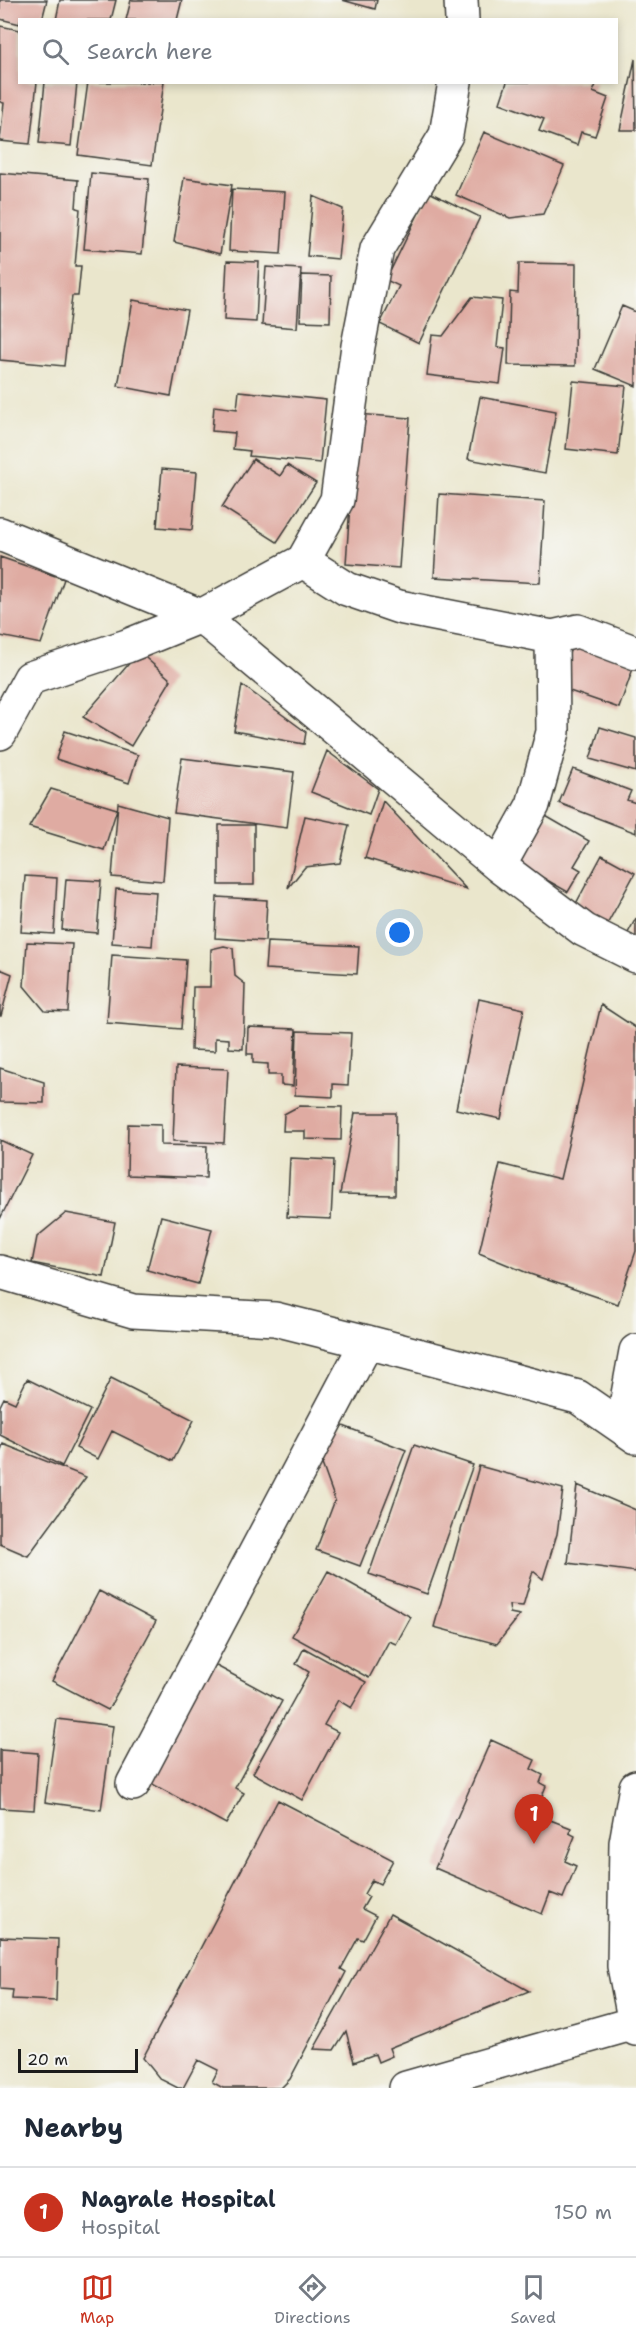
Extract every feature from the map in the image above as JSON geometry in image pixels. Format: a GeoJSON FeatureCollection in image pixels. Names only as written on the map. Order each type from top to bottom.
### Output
{"type":"FeatureCollection","features":[{"type":"Feature","properties":{"kind":"street"},"geometry":{"type":"LineString","coordinates":[[461,0],[462,18]]}},
{"type":"Feature","properties":{"kind":"street"},"geometry":{"type":"LineString","coordinates":[[0,732],[30,678],[127,646],[201,616],[303,561],[337,500],[358,346],[377,249],[446,135],[455,84]]}},
{"type":"Feature","properties":{"kind":"street"},"geometry":{"type":"LineString","coordinates":[[0,534],[201,616],[499,866],[584,930],[636,956]]}},
{"type":"Feature","properties":{"kind":"street"},"geometry":{"type":"LineString","coordinates":[[303,561],[347,589],[399,608],[552,637],[578,631],[636,653]]}},
{"type":"Feature","properties":{"kind":"street"},"geometry":{"type":"LineString","coordinates":[[499,866],[533,805],[553,732],[552,637]]}},
{"type":"Feature","properties":{"kind":"street"},"geometry":{"type":"LineString","coordinates":[[0,1272],[133,1311],[275,1319],[367,1342],[578,1397],[629,1432],[636,1351]]}},
{"type":"Feature","properties":{"kind":"street"},"geometry":{"type":"LineString","coordinates":[[133,1784],[367,1342]]}},
{"type":"Feature","properties":{"kind":"street"},"geometry":{"type":"LineString","coordinates":[[406,2088],[635,2026],[624,1966],[626,1843],[636,1787]]}},
{"type":"Feature","properties":{"kind":"building"},"geometry":{"type":"Polygon","coordinates":[[[0,0],[47,0],[42,18],[18,18],[18,24],[0,19],[0,0]]]}},
{"type":"Feature","properties":{"kind":"building"},"geometry":{"type":"Polygon","coordinates":[[[60,0],[116,0],[112,18],[56,18],[60,0]]]}},
{"type":"Feature","properties":{"kind":"building"},"geometry":{"type":"Polygon","coordinates":[[[131,0],[182,0],[178,18],[126,18],[131,0]]]}},
{"type":"Feature","properties":{"kind":"building"},"geometry":{"type":"Polygon","coordinates":[[[342,0],[377,0],[375,9],[342,0]]]}},
{"type":"Feature","properties":{"kind":"building"},"geometry":{"type":"Polygon","coordinates":[[[0,26],[18,30],[18,84],[37,84],[30,144],[0,141],[4,103],[0,102],[0,26]]]}},
{"type":"Feature","properties":{"kind":"building"},"geometry":{"type":"Polygon","coordinates":[[[635,59],[636,130],[620,130],[635,59]]]}},
{"type":"Feature","properties":{"kind":"building"},"geometry":{"type":"Polygon","coordinates":[[[45,84],[77,84],[71,146],[39,143],[45,84]]]}},
{"type":"Feature","properties":{"kind":"building"},"geometry":{"type":"Polygon","coordinates":[[[88,84],[164,84],[152,165],[78,155],[88,84]]]}},
{"type":"Feature","properties":{"kind":"building"},"geometry":{"type":"Polygon","coordinates":[[[506,84],[596,84],[593,92],[608,98],[595,136],[581,132],[577,145],[539,131],[544,119],[500,103],[506,84]]]}},
{"type":"Feature","properties":{"kind":"building"},"geometry":{"type":"Polygon","coordinates":[[[484,132],[564,166],[543,214],[510,218],[456,195],[484,132]]]}},
{"type":"Feature","properties":{"kind":"building"},"geometry":{"type":"Polygon","coordinates":[[[0,173],[78,180],[76,208],[80,209],[75,266],[81,266],[78,296],[72,296],[64,366],[0,360],[0,173]]]}},
{"type":"Feature","properties":{"kind":"building"},"geometry":{"type":"Polygon","coordinates":[[[91,173],[149,179],[142,254],[84,249],[91,173]]]}},
{"type":"Feature","properties":{"kind":"building"},"geometry":{"type":"Polygon","coordinates":[[[184,178],[232,185],[220,254],[174,242],[184,178]]]}},
{"type":"Feature","properties":{"kind":"building"},"geometry":{"type":"Polygon","coordinates":[[[232,189],[285,192],[281,254],[229,251],[232,189]]]}},
{"type":"Feature","properties":{"kind":"building"},"geometry":{"type":"Polygon","coordinates":[[[429,192],[480,217],[419,343],[380,324],[399,286],[386,280],[429,192]]]}},
{"type":"Feature","properties":{"kind":"building"},"geometry":{"type":"Polygon","coordinates":[[[313,196],[343,209],[338,259],[307,256],[313,196]]]}},
{"type":"Feature","properties":{"kind":"building"},"geometry":{"type":"Polygon","coordinates":[[[227,261],[259,262],[256,322],[224,320],[227,261]]]}},
{"type":"Feature","properties":{"kind":"building"},"geometry":{"type":"Polygon","coordinates":[[[519,263],[576,264],[575,366],[508,365],[510,292],[518,293],[519,263]]]}},
{"type":"Feature","properties":{"kind":"building"},"geometry":{"type":"Polygon","coordinates":[[[266,267],[301,269],[297,328],[262,325],[266,267]]]}},
{"type":"Feature","properties":{"kind":"building"},"geometry":{"type":"Polygon","coordinates":[[[302,275],[331,276],[330,322],[300,321],[302,275]]]}},
{"type":"Feature","properties":{"kind":"building"},"geometry":{"type":"Polygon","coordinates":[[[472,297],[502,300],[497,347],[505,348],[500,384],[427,375],[432,335],[443,336],[472,297]]]}},
{"type":"Feature","properties":{"kind":"building"},"geometry":{"type":"Polygon","coordinates":[[[133,300],[187,310],[171,396],[118,386],[133,300]]]}},
{"type":"Feature","properties":{"kind":"building"},"geometry":{"type":"Polygon","coordinates":[[[622,306],[636,312],[636,386],[595,369],[622,306]]]}},
{"type":"Feature","properties":{"kind":"building"},"geometry":{"type":"Polygon","coordinates":[[[573,381],[626,386],[618,455],[566,449],[573,381]]]}},
{"type":"Feature","properties":{"kind":"building"},"geometry":{"type":"Polygon","coordinates":[[[239,391],[326,400],[320,463],[249,456],[250,451],[233,449],[235,433],[212,431],[214,406],[237,409],[239,391]]]}},
{"type":"Feature","properties":{"kind":"building"},"geometry":{"type":"Polygon","coordinates":[[[480,397],[556,411],[545,473],[468,459],[480,397]]]}},
{"type":"Feature","properties":{"kind":"building"},"geometry":{"type":"Polygon","coordinates":[[[356,414],[410,418],[399,568],[346,564],[356,414]]]}},
{"type":"Feature","properties":{"kind":"building"},"geometry":{"type":"Polygon","coordinates":[[[253,459],[280,476],[287,465],[316,483],[277,542],[222,507],[253,459]]]}},
{"type":"Feature","properties":{"kind":"building"},"geometry":{"type":"Polygon","coordinates":[[[162,469],[197,472],[192,530],[157,527],[162,469]]]}},
{"type":"Feature","properties":{"kind":"building"},"geometry":{"type":"Polygon","coordinates":[[[439,494],[545,501],[540,583],[434,577],[439,494]]]}},
{"type":"Feature","properties":{"kind":"building"},"geometry":{"type":"Polygon","coordinates":[[[0,557],[64,579],[41,644],[0,636],[0,557]]]}},
{"type":"Feature","properties":{"kind":"building"},"geometry":{"type":"Polygon","coordinates":[[[573,642],[635,663],[619,708],[558,687],[573,642]]]}},
{"type":"Feature","properties":{"kind":"building"},"geometry":{"type":"Polygon","coordinates":[[[139,652],[171,680],[131,746],[83,717],[139,652]]]}},
{"type":"Feature","properties":{"kind":"building"},"geometry":{"type":"Polygon","coordinates":[[[242,685],[306,732],[304,744],[234,731],[242,685]]]}},
{"type":"Feature","properties":{"kind":"building"},"geometry":{"type":"Polygon","coordinates":[[[600,727],[636,738],[636,772],[590,759],[600,727]]]}},
{"type":"Feature","properties":{"kind":"building"},"geometry":{"type":"Polygon","coordinates":[[[65,731],[138,755],[129,783],[56,759],[65,731]]]}},
{"type":"Feature","properties":{"kind":"building"},"geometry":{"type":"Polygon","coordinates":[[[327,751],[378,789],[369,815],[311,792],[327,751]]]}},
{"type":"Feature","properties":{"kind":"building"},"geometry":{"type":"Polygon","coordinates":[[[182,758],[294,772],[287,828],[174,813],[182,758]]]}},
{"type":"Feature","properties":{"kind":"building"},"geometry":{"type":"Polygon","coordinates":[[[573,769],[631,791],[627,800],[636,803],[636,833],[559,803],[573,769]]]}},
{"type":"Feature","properties":{"kind":"building"},"geometry":{"type":"Polygon","coordinates":[[[51,789],[117,809],[104,850],[29,827],[51,789]]]}},
{"type":"Feature","properties":{"kind":"building"},"geometry":{"type":"Polygon","coordinates":[[[383,801],[466,889],[365,858],[383,801]]]}},
{"type":"Feature","properties":{"kind":"building"},"geometry":{"type":"Polygon","coordinates":[[[118,803],[168,817],[163,881],[112,877],[118,803]]]}},
{"type":"Feature","properties":{"kind":"building"},"geometry":{"type":"Polygon","coordinates":[[[537,811],[589,841],[574,866],[581,870],[568,892],[510,859],[537,811]]]}},
{"type":"Feature","properties":{"kind":"building"},"geometry":{"type":"Polygon","coordinates":[[[305,816],[349,825],[340,863],[305,867],[288,888],[305,816]]]}},
{"type":"Feature","properties":{"kind":"building"},"geometry":{"type":"Polygon","coordinates":[[[219,825],[254,825],[254,885],[219,885],[219,825]]]}},
{"type":"Feature","properties":{"kind":"building"},"geometry":{"type":"Polygon","coordinates":[[[602,855],[635,873],[604,930],[571,913],[602,855]]]}},
{"type":"Feature","properties":{"kind":"building"},"geometry":{"type":"Polygon","coordinates":[[[25,876],[57,878],[54,934],[21,932],[25,876]]]}},
{"type":"Feature","properties":{"kind":"building"},"geometry":{"type":"Polygon","coordinates":[[[66,879],[101,881],[97,933],[62,930],[66,879]]]}},
{"type":"Feature","properties":{"kind":"building"},"geometry":{"type":"Polygon","coordinates":[[[116,889],[156,892],[152,946],[112,943],[116,889]]]}},
{"type":"Feature","properties":{"kind":"building"},"geometry":{"type":"Polygon","coordinates":[[[217,897],[267,900],[265,941],[215,938],[217,897]]]}},
{"type":"Feature","properties":{"kind":"building"},"geometry":{"type":"Polygon","coordinates":[[[636,918],[636,938],[628,933],[636,918]]]}},
{"type":"Feature","properties":{"kind":"building"},"geometry":{"type":"Polygon","coordinates":[[[27,942],[72,944],[68,1012],[45,1011],[24,986],[27,942]]]}},
{"type":"Feature","properties":{"kind":"building"},"geometry":{"type":"Polygon","coordinates":[[[267,942],[359,946],[357,974],[265,969],[267,942]]]}},
{"type":"Feature","properties":{"kind":"building"},"geometry":{"type":"Polygon","coordinates":[[[224,946],[233,948],[235,976],[245,984],[243,1049],[229,1048],[229,1039],[215,1038],[215,1051],[191,1050],[193,987],[210,987],[211,949],[224,946]]]}},
{"type":"Feature","properties":{"kind":"building"},"geometry":{"type":"Polygon","coordinates":[[[112,955],[186,960],[181,1029],[107,1023],[112,955]]]}},
{"type":"Feature","properties":{"kind":"building"},"geometry":{"type":"Polygon","coordinates":[[[0,969],[12,974],[1,1016],[0,1016],[0,969]]]}},
{"type":"Feature","properties":{"kind":"building"},"geometry":{"type":"Polygon","coordinates":[[[479,999],[524,1009],[501,1119],[456,1109],[479,999]]]}},
{"type":"Feature","properties":{"kind":"building"},"geometry":{"type":"Polygon","coordinates":[[[601,1005],[636,1028],[636,1251],[618,1304],[530,1274],[479,1253],[500,1164],[560,1179],[601,1005]]]}},
{"type":"Feature","properties":{"kind":"building"},"geometry":{"type":"Polygon","coordinates":[[[248,1027],[296,1029],[293,1086],[281,1085],[281,1075],[268,1075],[268,1064],[253,1063],[253,1054],[247,1054],[248,1027]]]}},
{"type":"Feature","properties":{"kind":"building"},"geometry":{"type":"Polygon","coordinates":[[[297,1031],[351,1033],[348,1085],[333,1084],[333,1097],[295,1095],[297,1031]]]}},
{"type":"Feature","properties":{"kind":"building"},"geometry":{"type":"Polygon","coordinates":[[[176,1067],[228,1069],[224,1143],[173,1141],[176,1067]]]}},
{"type":"Feature","properties":{"kind":"building"},"geometry":{"type":"Polygon","coordinates":[[[0,1068],[44,1082],[44,1103],[0,1102],[0,1068]]]}},
{"type":"Feature","properties":{"kind":"building"},"geometry":{"type":"Polygon","coordinates":[[[299,1106],[342,1107],[341,1140],[305,1139],[305,1131],[283,1131],[284,1114],[299,1106]]]}},
{"type":"Feature","properties":{"kind":"building"},"geometry":{"type":"Polygon","coordinates":[[[355,1113],[396,1113],[395,1195],[340,1194],[355,1113]]]}},
{"type":"Feature","properties":{"kind":"building"},"geometry":{"type":"Polygon","coordinates":[[[128,1124],[161,1125],[161,1145],[207,1146],[206,1178],[127,1175],[128,1124]]]}},
{"type":"Feature","properties":{"kind":"building"},"geometry":{"type":"Polygon","coordinates":[[[0,1140],[32,1155],[0,1219],[0,1140]]]}},
{"type":"Feature","properties":{"kind":"building"},"geometry":{"type":"Polygon","coordinates":[[[290,1158],[334,1160],[331,1219],[287,1217],[290,1158]]]}},
{"type":"Feature","properties":{"kind":"building"},"geometry":{"type":"Polygon","coordinates":[[[66,1213],[115,1222],[104,1277],[32,1263],[37,1237],[66,1213]]]}},
{"type":"Feature","properties":{"kind":"building"},"geometry":{"type":"Polygon","coordinates":[[[161,1216],[212,1229],[198,1284],[147,1270],[161,1216]]]}},
{"type":"Feature","properties":{"kind":"building"},"geometry":{"type":"Polygon","coordinates":[[[111,1378],[194,1420],[173,1461],[112,1431],[98,1459],[76,1448],[111,1378]]]}},
{"type":"Feature","properties":{"kind":"building"},"geometry":{"type":"Polygon","coordinates":[[[27,1379],[90,1410],[62,1466],[0,1435],[0,1406],[4,1398],[15,1403],[27,1379]]]}},
{"type":"Feature","properties":{"kind":"building"},"geometry":{"type":"Polygon","coordinates":[[[338,1424],[406,1450],[360,1566],[316,1550],[335,1500],[322,1464],[338,1424]]]}},
{"type":"Feature","properties":{"kind":"building"},"geometry":{"type":"Polygon","coordinates":[[[3,1444],[86,1477],[28,1556],[0,1544],[0,1453],[3,1444]]]}},
{"type":"Feature","properties":{"kind":"building"},"geometry":{"type":"Polygon","coordinates":[[[414,1445],[473,1465],[427,1594],[369,1574],[414,1445]]]}},
{"type":"Feature","properties":{"kind":"building"},"geometry":{"type":"Polygon","coordinates":[[[479,1466],[563,1489],[557,1534],[543,1579],[533,1571],[523,1606],[509,1605],[510,1613],[520,1615],[497,1644],[434,1627],[479,1466]]]}},
{"type":"Feature","properties":{"kind":"building"},"geometry":{"type":"Polygon","coordinates":[[[577,1485],[636,1510],[636,1572],[568,1563],[577,1485]]]}},
{"type":"Feature","properties":{"kind":"building"},"geometry":{"type":"Polygon","coordinates":[[[328,1571],[411,1617],[396,1644],[389,1641],[369,1678],[292,1636],[328,1571]]]}},
{"type":"Feature","properties":{"kind":"building"},"geometry":{"type":"Polygon","coordinates":[[[99,1591],[156,1621],[108,1710],[52,1681],[99,1591]]]}},
{"type":"Feature","properties":{"kind":"building"},"geometry":{"type":"Polygon","coordinates":[[[304,1648],[366,1682],[351,1708],[338,1700],[324,1725],[338,1732],[302,1800],[253,1773],[309,1672],[296,1664],[304,1648]]]}},
{"type":"Feature","properties":{"kind":"building"},"geometry":{"type":"Polygon","coordinates":[[[209,1662],[282,1701],[235,1788],[244,1793],[226,1824],[145,1780],[209,1662]]]}},
{"type":"Feature","properties":{"kind":"building"},"geometry":{"type":"Polygon","coordinates":[[[57,1719],[113,1726],[101,1810],[45,1802],[57,1719]]]}},
{"type":"Feature","properties":{"kind":"building"},"geometry":{"type":"Polygon","coordinates":[[[491,1740],[535,1760],[531,1769],[543,1775],[540,1783],[546,1786],[540,1801],[545,1803],[540,1816],[571,1828],[569,1833],[575,1836],[565,1861],[576,1866],[563,1898],[550,1893],[542,1914],[435,1868],[491,1740]]]}},
{"type":"Feature","properties":{"kind":"building"},"geometry":{"type":"Polygon","coordinates":[[[0,1750],[38,1753],[34,1810],[0,1808],[0,1750]]]}},
{"type":"Feature","properties":{"kind":"building"},"geometry":{"type":"Polygon","coordinates":[[[278,1800],[393,1860],[380,1884],[372,1880],[364,1894],[369,1897],[362,1909],[376,1916],[363,1940],[358,1938],[341,1969],[346,1972],[290,2079],[281,2088],[223,2088],[212,2082],[218,2070],[198,2060],[183,2088],[178,2088],[160,2079],[143,2058],[278,1800]]]}},
{"type":"Feature","properties":{"kind":"building"},"geometry":{"type":"Polygon","coordinates":[[[390,1914],[529,1991],[389,2048],[392,2056],[378,2062],[375,2054],[354,2062],[346,2031],[334,2050],[314,2049],[390,1914]]]}},
{"type":"Feature","properties":{"kind":"building"},"geometry":{"type":"Polygon","coordinates":[[[0,1937],[58,1939],[56,2001],[12,1999],[13,1990],[0,1989],[0,1937]]]}},
{"type":"Feature","properties":{"kind":"place","name":"Nagrale Hospital"},"geometry":{"type":"Point","coordinates":[534,1844]}}]}
